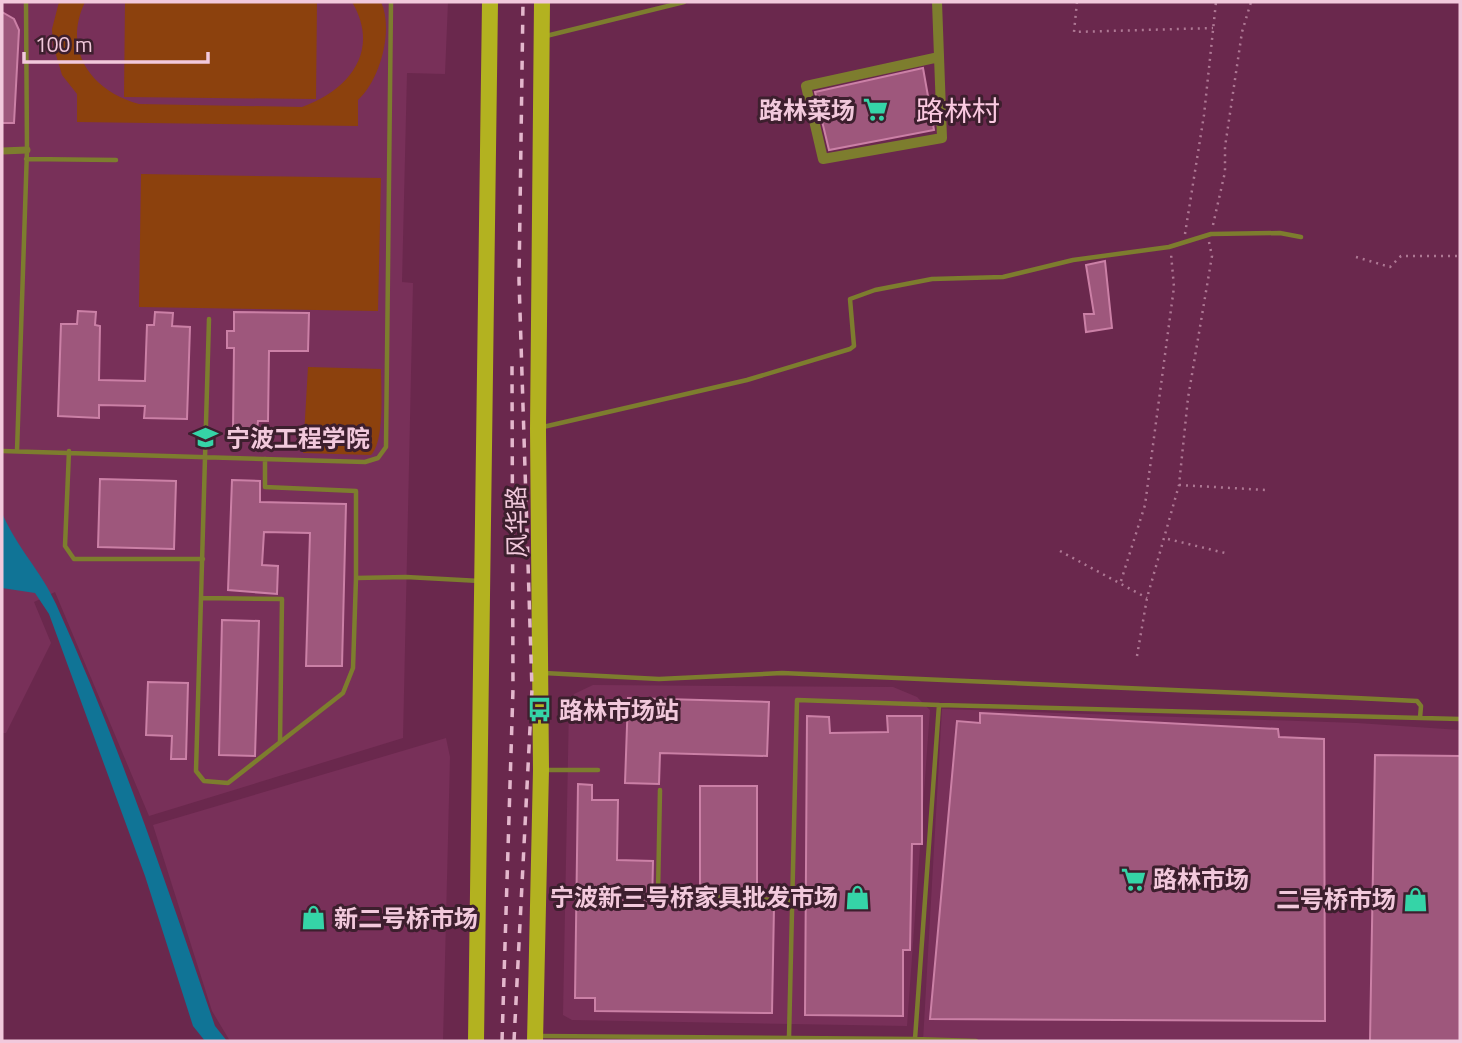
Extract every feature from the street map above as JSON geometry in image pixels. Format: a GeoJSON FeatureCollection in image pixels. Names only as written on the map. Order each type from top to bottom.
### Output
{"type":"FeatureCollection","features":[{"type":"Feature","properties":{"kind":"main road","name":"风华路"},"geometry":{"type":"LineString","coordinates":[[476,1041],[490,2]]}},
{"type":"Feature","properties":{"kind":"main road","name":"风华路"},"geometry":{"type":"LineString","coordinates":[[535,1039],[541,770],[538,429],[542,2]]}},
{"type":"Feature","properties":{"kind":"street"},"geometry":{"type":"LineString","coordinates":[[937,2],[942,138],[822,159],[806,86],[939,57]]}},
{"type":"Feature","properties":{"kind":"street"},"geometry":{"type":"LineString","coordinates":[[2,151],[27,150]]}},
{"type":"Feature","properties":{"kind":"lane"},"geometry":{"type":"LineString","coordinates":[[18,451],[27,150],[26,2]]}},
{"type":"Feature","properties":{"kind":"lane"},"geometry":{"type":"LineString","coordinates":[[3,451],[365,462],[378,458],[386,447],[391,2]]}},
{"type":"Feature","properties":{"kind":"lane"},"geometry":{"type":"LineString","coordinates":[[541,37],[684,2]]}},
{"type":"Feature","properties":{"kind":"lane"},"geometry":{"type":"LineString","coordinates":[[26,159],[116,160]]}},
{"type":"Feature","properties":{"kind":"lane"},"geometry":{"type":"LineString","coordinates":[[538,429],[747,380],[850,349],[854,346],[850,299],[875,290],[952,277],[1003,277],[1073,260],[1169,247],[1184,240],[1211,234],[1280,233],[1301,237]]}},
{"type":"Feature","properties":{"kind":"lane"},"geometry":{"type":"LineString","coordinates":[[209,319],[196,771],[204,781],[228,783],[343,693],[354,668],[356,491],[265,487],[265,459]]}},
{"type":"Feature","properties":{"kind":"lane"},"geometry":{"type":"LineString","coordinates":[[69,452],[65,546],[74,559],[203,559]]}},
{"type":"Feature","properties":{"kind":"lane"},"geometry":{"type":"LineString","coordinates":[[356,578],[406,577],[481,582]]}},
{"type":"Feature","properties":{"kind":"lane"},"geometry":{"type":"LineString","coordinates":[[202,598],[282,599],[280,742]]}},
{"type":"Feature","properties":{"kind":"lane"},"geometry":{"type":"LineString","coordinates":[[540,672],[659,679],[782,673],[1417,701],[1421,706],[1420,718]]}},
{"type":"Feature","properties":{"kind":"lane"},"geometry":{"type":"LineString","coordinates":[[789,1037],[797,700],[1460,719]]}},
{"type":"Feature","properties":{"kind":"lane"},"geometry":{"type":"LineString","coordinates":[[915,1039],[939,705]]}},
{"type":"Feature","properties":{"kind":"lane"},"geometry":{"type":"LineString","coordinates":[[541,770],[598,770]]}},
{"type":"Feature","properties":{"kind":"lane"},"geometry":{"type":"LineString","coordinates":[[660,790],[658,893],[792,901]]}},
{"type":"Feature","properties":{"kind":"lane"},"geometry":{"type":"LineString","coordinates":[[535,1039],[789,1037],[820,1040],[976,1041]]}},
{"type":"Feature","properties":{"kind":"path"},"geometry":{"type":"LineString","coordinates":[[1077,2],[1074,32],[1213,28]]}},
{"type":"Feature","properties":{"kind":"path"},"geometry":{"type":"LineString","coordinates":[[1184,240],[1204,115],[1216,2]]}},
{"type":"Feature","properties":{"kind":"path"},"geometry":{"type":"LineString","coordinates":[[1137,656],[1147,598],[1180,485],[1188,398],[1212,256],[1209,244],[1225,172],[1225,147],[1242,32],[1251,2]]}},
{"type":"Feature","properties":{"kind":"path"},"geometry":{"type":"LineString","coordinates":[[1121,581],[1145,505],[1174,286],[1171,253]]}},
{"type":"Feature","properties":{"kind":"path"},"geometry":{"type":"LineString","coordinates":[[1356,257],[1390,267],[1401,256],[1460,257]]}},
{"type":"Feature","properties":{"kind":"path"},"geometry":{"type":"LineString","coordinates":[[1180,485],[1266,490]]}},
{"type":"Feature","properties":{"kind":"path"},"geometry":{"type":"LineString","coordinates":[[1166,539],[1177,544],[1226,553]]}},
{"type":"Feature","properties":{"kind":"path"},"geometry":{"type":"LineString","coordinates":[[1060,551],[1121,581],[1147,598]]}},
{"type":"Feature","properties":{"kind":"shaded area","name":"宁波工程学院"},"geometry":{"type":"Polygon","coordinates":[[[2,2],[448,2],[445,74],[407,73],[402,282],[413,283],[403,738],[149,816],[55,592],[34,602],[51,643],[6,733],[2,733],[2,2]]]}},
{"type":"Feature","properties":{"kind":"shaded area"},"geometry":{"type":"Polygon","coordinates":[[[59,2],[85,2],[77,36],[79,52],[85,66],[107,89],[139,104],[302,107],[319,100],[346,79],[356,66],[361,52],[363,37],[360,20],[352,2],[381,2],[385,13],[385,40],[383,54],[373,80],[358,100],[358,126],[77,122],[77,94],[62,75],[53,45],[52,29],[59,2]]]}},
{"type":"Feature","properties":{"kind":"shaded area"},"geometry":{"type":"Polygon","coordinates":[[[125,2],[317,2],[316,99],[124,97],[125,2]]]}},
{"type":"Feature","properties":{"kind":"shaded area"},"geometry":{"type":"Polygon","coordinates":[[[141,174],[381,178],[378,311],[139,307],[141,174]]]}},
{"type":"Feature","properties":{"kind":"shaded area"},"geometry":{"type":"Polygon","coordinates":[[[308,367],[381,369],[380,427],[371,455],[303,453],[308,367]]]}},
{"type":"Feature","properties":{"kind":"shaded area"},"geometry":{"type":"Polygon","coordinates":[[[593,685],[893,687],[917,697],[930,710],[907,1026],[572,1020],[563,1015],[569,706],[574,694],[593,685]]]}},
{"type":"Feature","properties":{"kind":"shaded area","name":"路林市场"},"geometry":{"type":"Polygon","coordinates":[[[942,709],[1357,723],[1460,730],[1460,1041],[923,1041],[942,709]]]}},
{"type":"Feature","properties":{"kind":"shaded area","name":"新二号桥市场"},"geometry":{"type":"Polygon","coordinates":[[[446,738],[450,757],[443,1041],[230,1041],[212,1011],[153,825],[446,738]]]}},
{"type":"Feature","properties":{"kind":"water"},"geometry":{"type":"Polygon","coordinates":[[[2,513],[50,592],[79,656],[140,813],[215,1026],[227,1041],[205,1041],[193,1026],[145,876],[49,614],[35,593],[2,588],[2,513]]]}},
{"type":"Feature","properties":{"kind":"building"},"geometry":{"type":"Polygon","coordinates":[[[2,12],[14,19],[19,30],[14,123],[2,123],[2,12]]]}},
{"type":"Feature","properties":{"kind":"building","name":"路林菜场"},"geometry":{"type":"Polygon","coordinates":[[[923,68],[934,130],[829,150],[815,92],[923,68]]]}},
{"type":"Feature","properties":{"kind":"building"},"geometry":{"type":"Polygon","coordinates":[[[1105,261],[1112,328],[1086,332],[1084,314],[1094,314],[1086,265],[1105,261]]]}},
{"type":"Feature","properties":{"kind":"building"},"geometry":{"type":"Polygon","coordinates":[[[78,311],[96,312],[95,325],[100,326],[99,380],[145,381],[147,325],[154,325],[155,312],[173,313],[172,326],[190,327],[187,419],[144,418],[145,406],[99,405],[99,418],[58,416],[61,324],[77,324],[78,311]]]}},
{"type":"Feature","properties":{"kind":"building"},"geometry":{"type":"Polygon","coordinates":[[[234,312],[309,313],[308,351],[269,351],[268,421],[258,421],[257,430],[233,430],[234,348],[227,348],[227,331],[234,331],[234,312]]]}},
{"type":"Feature","properties":{"kind":"building"},"geometry":{"type":"Polygon","coordinates":[[[100,479],[176,481],[174,549],[98,547],[100,479]]]}},
{"type":"Feature","properties":{"kind":"building"},"geometry":{"type":"Polygon","coordinates":[[[232,480],[260,481],[260,502],[346,504],[342,666],[306,666],[310,533],[264,532],[262,565],[278,566],[277,594],[228,590],[232,480]]]}},
{"type":"Feature","properties":{"kind":"building"},"geometry":{"type":"Polygon","coordinates":[[[222,620],[259,621],[255,756],[219,755],[222,620]]]}},
{"type":"Feature","properties":{"kind":"building"},"geometry":{"type":"Polygon","coordinates":[[[148,682],[188,683],[186,759],[171,759],[172,736],[146,735],[148,682]]]}},
{"type":"Feature","properties":{"kind":"building"},"geometry":{"type":"Polygon","coordinates":[[[628,698],[769,702],[767,756],[660,753],[659,784],[625,783],[628,698]]]}},
{"type":"Feature","properties":{"kind":"building","name":"路林市场"},"geometry":{"type":"Polygon","coordinates":[[[980,713],[1278,729],[1279,737],[1324,739],[1325,1021],[930,1019],[957,721],[980,723],[980,713]]]}},
{"type":"Feature","properties":{"kind":"building","name":"宁波新三号桥家具批发市场"},"geometry":{"type":"Polygon","coordinates":[[[807,716],[829,717],[830,733],[888,732],[887,716],[922,716],[922,844],[912,844],[910,950],[903,950],[903,1016],[805,1015],[807,716]]]}},
{"type":"Feature","properties":{"kind":"building","name":"二号桥市场"},"geometry":{"type":"Polygon","coordinates":[[[1375,755],[1460,756],[1460,1041],[1370,1041],[1375,755]]]}},
{"type":"Feature","properties":{"kind":"building"},"geometry":{"type":"Polygon","coordinates":[[[578,784],[592,785],[592,800],[618,800],[617,860],[653,861],[652,905],[700,906],[700,900],[774,907],[772,1013],[595,1011],[595,998],[575,998],[578,784]]]}},
{"type":"Feature","properties":{"kind":"building"},"geometry":{"type":"Polygon","coordinates":[[[700,786],[757,786],[757,894],[700,891],[700,786]]]}},
{"type":"Feature","properties":{"kind":"railway"},"geometry":{"type":"LineString","coordinates":[[514,1041],[532,689],[519,280],[523,2]]}},
{"type":"Feature","properties":{"kind":"railway"},"geometry":{"type":"LineString","coordinates":[[502,1041],[513,689],[512,366]]}},
{"type":"Feature","properties":{"kind":"place","name":"路林菜场"},"geometry":{"type":"Point","coordinates":[875,110]}},
{"type":"Feature","properties":{"kind":"place","name":"宁波工程学院"},"geometry":{"type":"Point","coordinates":[206,438]}},
{"type":"Feature","properties":{"kind":"place","name":"路林市场站"},"geometry":{"type":"Point","coordinates":[539,710]}},
{"type":"Feature","properties":{"kind":"place","name":"路林市场"},"geometry":{"type":"Point","coordinates":[1133,879]}},
{"type":"Feature","properties":{"kind":"place","name":"宁波新三号桥家具批发市场"},"geometry":{"type":"Point","coordinates":[858,897]}},
{"type":"Feature","properties":{"kind":"place","name":"二号桥市场"},"geometry":{"type":"Point","coordinates":[1416,899]}},
{"type":"Feature","properties":{"kind":"place","name":"新二号桥市场"},"geometry":{"type":"Point","coordinates":[314,918]}},
{"type":"Feature","properties":{"kind":"district","name":"路林村"},"geometry":{"type":"Point","coordinates":[958,110]}}]}
